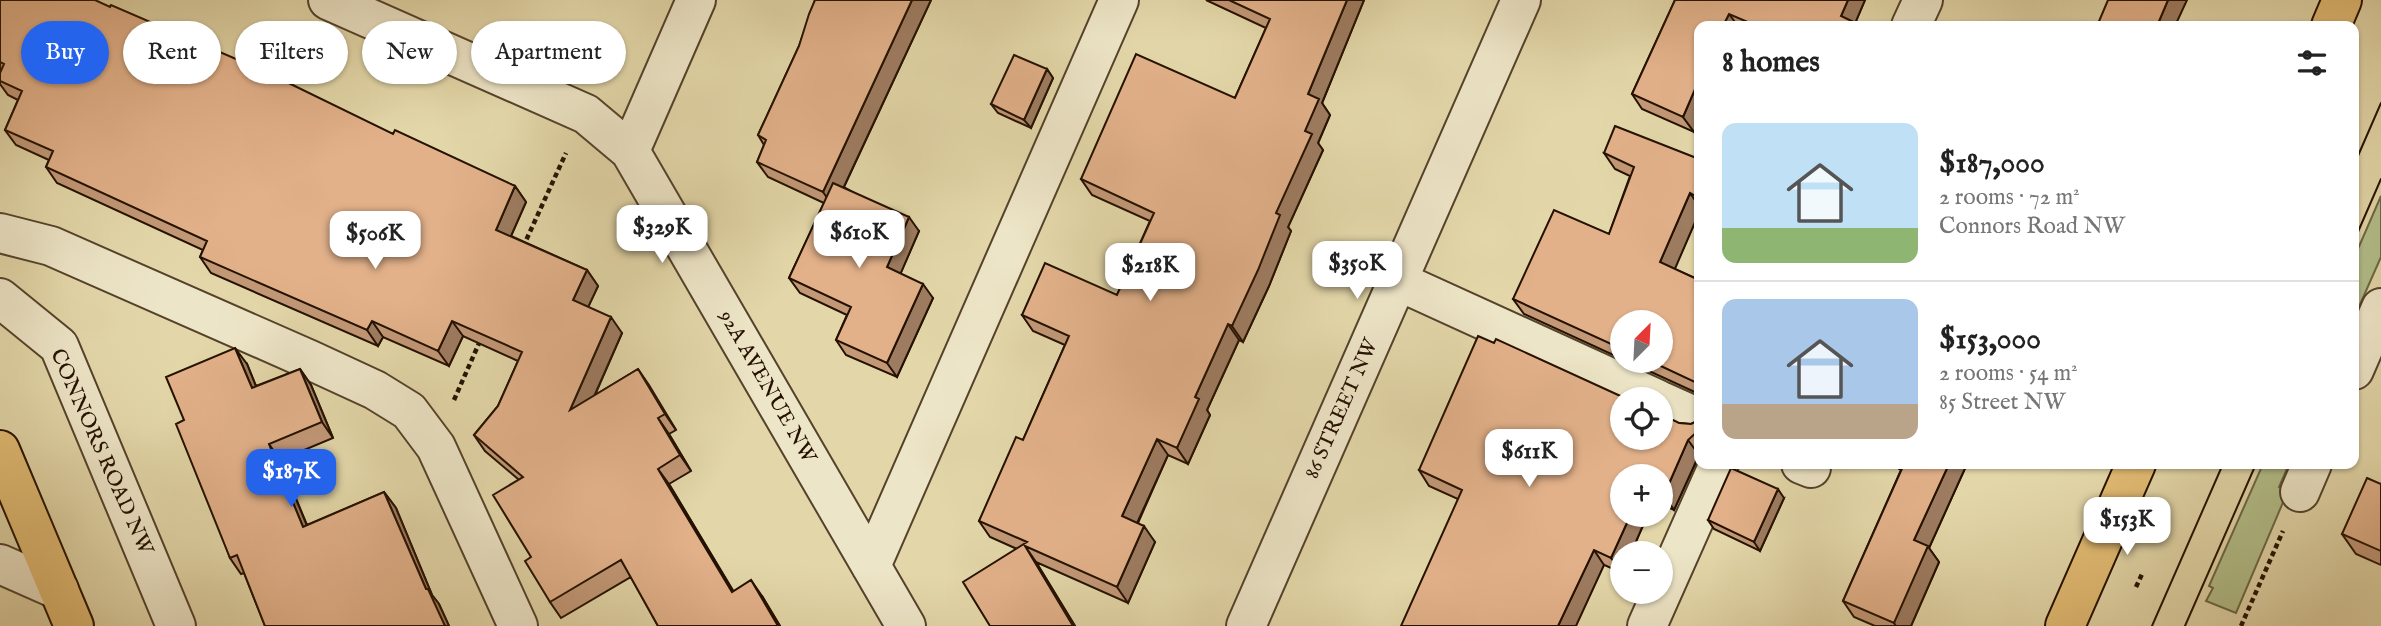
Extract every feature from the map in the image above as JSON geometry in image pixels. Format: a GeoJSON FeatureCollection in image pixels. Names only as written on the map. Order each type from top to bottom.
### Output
{"type":"FeatureCollection","features":[{"type":"Feature","properties":{"kind":"main road"},"geometry":{"type":"LineString","coordinates":[[2333,21],[2342,0]]}},
{"type":"Feature","properties":{"kind":"main road"},"geometry":{"type":"LineString","coordinates":[[0,450],[74,626]]}},
{"type":"Feature","properties":{"kind":"main road"},"geometry":{"type":"LineString","coordinates":[[2065,626],[2134,469]]}},
{"type":"Feature","properties":{"kind":"street","name":"92A AVENUE NW"},"geometry":{"type":"LineString","coordinates":[[328,0],[586,114],[630,150],[906,626]]}},
{"type":"Feature","properties":{"kind":"street"},"geometry":{"type":"LineString","coordinates":[[630,150],[696,0]]}},
{"type":"Feature","properties":{"kind":"street"},"geometry":{"type":"LineString","coordinates":[[871,566],[1119,0]]}},
{"type":"Feature","properties":{"kind":"street","name":"86 STREET NW"},"geometry":{"type":"LineString","coordinates":[[1246,626],[1521,0]]}},
{"type":"Feature","properties":{"kind":"street"},"geometry":{"type":"LineString","coordinates":[[1913,21],[1923,0]]}},
{"type":"Feature","properties":{"kind":"street"},"geometry":{"type":"LineString","coordinates":[[0,233],[51,246],[375,390],[409,411],[436,447],[518,626]]}},
{"type":"Feature","properties":{"kind":"street"},"geometry":{"type":"LineString","coordinates":[[1398,281],[1630,387]]}},
{"type":"Feature","properties":{"kind":"street","name":"CONNORS ROAD NW"},"geometry":{"type":"LineString","coordinates":[[0,298],[59,346],[176,626]]}},
{"type":"Feature","properties":{"kind":"street"},"geometry":{"type":"LineString","coordinates":[[2359,359],[2381,308]]}},
{"type":"Feature","properties":{"kind":"street"},"geometry":{"type":"LineString","coordinates":[[1673,406],[1694,416]]}},
{"type":"Feature","properties":{"kind":"street"},"geometry":{"type":"LineString","coordinates":[[1647,626],[1716,469]]}},
{"type":"Feature","properties":{"kind":"street"},"geometry":{"type":"LineString","coordinates":[[0,564],[59,590]]}},
{"type":"Feature","properties":{"kind":"path"},"geometry":{"type":"LineString","coordinates":[[518,258],[586,114]]}},
{"type":"Feature","properties":{"kind":"path"},"geometry":{"type":"LineString","coordinates":[[436,447],[484,333]]}},
{"type":"Feature","properties":{"kind":"path"},"geometry":{"type":"LineString","coordinates":[[2241,626],[2306,478]]}},
{"type":"Feature","properties":{"kind":"path"},"geometry":{"type":"LineString","coordinates":[[2136,587],[2143,572]]}},
{"type":"Feature","properties":{"kind":"green space"},"geometry":{"type":"Polygon","coordinates":[[[2381,196],[2381,257],[2359,307],[2359,247],[2381,196]]]}},
{"type":"Feature","properties":{"kind":"green space"},"geometry":{"type":"Polygon","coordinates":[[[2261,469],[2287,469],[2279,487],[2285,490],[2284,500],[2236,613],[2206,601],[2213,588],[2209,586],[2261,469]]]}},
{"type":"Feature","properties":{"kind":"building"},"geometry":{"type":"Polygon","coordinates":[[[0,0],[95,0],[148,21],[123,21],[123,84],[221,84],[221,52],[235,58],[235,84],[291,84],[393,134],[395,130],[515,186],[496,230],[587,270],[573,300],[611,317],[570,410],[638,369],[665,414],[658,418],[680,455],[658,469],[732,592],[751,580],[778,626],[658,626],[621,560],[550,602],[525,561],[531,557],[493,495],[523,477],[474,435],[498,406],[522,352],[452,321],[438,351],[372,321],[367,330],[200,257],[207,241],[46,167],[53,151],[5,130],[22,91],[0,81],[4,64],[0,62],[0,0]]]}},
{"type":"Feature","properties":{"kind":"building"},"geometry":{"type":"Polygon","coordinates":[[[815,0],[912,0],[823,192],[757,162],[766,140],[758,135],[799,46],[815,0]]]}},
{"type":"Feature","properties":{"kind":"building"},"geometry":{"type":"Polygon","coordinates":[[[1229,0],[1347,0],[1308,94],[1319,99],[1305,131],[1312,134],[1276,213],[1280,215],[1258,270],[1232,326],[1228,324],[1195,397],[1199,399],[1177,448],[1157,439],[1122,516],[1144,526],[1117,587],[1025,546],[1073,626],[990,626],[963,582],[1027,542],[979,521],[1016,437],[1023,440],[1069,336],[1022,315],[1045,263],[1117,295],[1154,213],[1081,179],[1136,54],[1235,98],[1270,19],[1229,0]]]}},
{"type":"Feature","properties":{"kind":"building"},"geometry":{"type":"Polygon","coordinates":[[[1675,0],[1848,0],[1841,16],[1852,21],[1745,21],[1729,14],[1726,21],[1694,21],[1694,92],[1683,117],[1632,94],[1675,0]]]}},
{"type":"Feature","properties":{"kind":"building"},"geometry":{"type":"Polygon","coordinates":[[[2108,0],[2168,0],[2159,21],[2099,21],[2108,0]]]}},
{"type":"Feature","properties":{"kind":"building"},"geometry":{"type":"Polygon","coordinates":[[[1014,55],[1047,69],[1024,120],[991,104],[1014,55]]]}},
{"type":"Feature","properties":{"kind":"building"},"geometry":{"type":"Polygon","coordinates":[[[1615,126],[1694,157],[1694,195],[1690,193],[1660,262],[1694,278],[1694,382],[1673,372],[1673,310],[1610,310],[1610,343],[1513,299],[1554,210],[1609,234],[1634,167],[1604,153],[1615,126]]]}},
{"type":"Feature","properties":{"kind":"building"},"geometry":{"type":"Polygon","coordinates":[[[833,183],[909,217],[887,267],[923,284],[887,363],[836,340],[851,307],[789,278],[833,183]]]}},
{"type":"Feature","properties":{"kind":"building"},"geometry":{"type":"Polygon","coordinates":[[[1478,336],[1494,343],[1496,339],[1610,391],[1610,450],[1673,450],[1673,420],[1679,423],[1694,422],[1694,435],[1688,440],[1673,474],[1673,464],[1610,464],[1610,527],[1625,527],[1619,541],[1610,541],[1610,558],[1594,550],[1558,626],[1401,626],[1462,490],[1419,470],[1478,336]]]}},
{"type":"Feature","properties":{"kind":"building"},"geometry":{"type":"Polygon","coordinates":[[[235,348],[252,388],[300,369],[322,422],[269,444],[303,527],[384,492],[445,626],[265,626],[237,555],[230,558],[176,424],[184,420],[166,377],[235,348]]]}},
{"type":"Feature","properties":{"kind":"building"},"geometry":{"type":"Polygon","coordinates":[[[1731,469],[1778,489],[1754,542],[1708,520],[1731,469]]]}},
{"type":"Feature","properties":{"kind":"building"},"geometry":{"type":"Polygon","coordinates":[[[1902,469],[1947,469],[1914,540],[1928,546],[1894,623],[1843,601],[1902,469]]]}},
{"type":"Feature","properties":{"kind":"building"},"geometry":{"type":"Polygon","coordinates":[[[2367,478],[2381,484],[2381,551],[2342,534],[2367,478]]]}},
{"type":"Feature","properties":{"kind":"tram line"},"geometry":{"type":"LineString","coordinates":[[2359,154],[2381,103]]}},
{"type":"Feature","properties":{"kind":"tram line"},"geometry":{"type":"LineString","coordinates":[[2359,230],[2381,179]]}},
{"type":"Feature","properties":{"kind":"tram line"},"geometry":{"type":"LineString","coordinates":[[2152,626],[2221,469]]}},
{"type":"Feature","properties":{"kind":"tram line"},"geometry":{"type":"LineString","coordinates":[[2185,626],[2254,469]]}}]}
